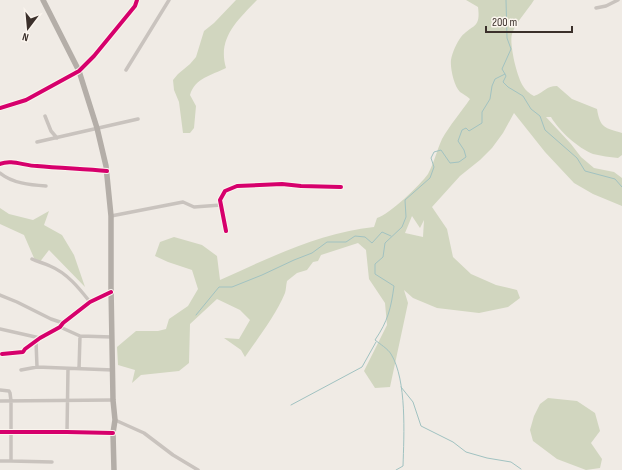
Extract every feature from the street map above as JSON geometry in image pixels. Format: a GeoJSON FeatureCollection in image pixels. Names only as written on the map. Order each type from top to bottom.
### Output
{"type":"FeatureCollection","features":[{"type":"Feature","properties":{"kind":"highway"},"geometry":{"type":"LineString","coordinates":[[43,0],[79,72],[98,128],[107,171],[111,216],[113,400],[115,420],[113,433],[114,470]]}},
{"type":"Feature","properties":{"kind":"street"},"geometry":{"type":"LineString","coordinates":[[0,108],[26,100],[79,72],[135,6],[137,0]]}},
{"type":"Feature","properties":{"kind":"street"},"geometry":{"type":"LineString","coordinates":[[126,70],[169,0]]}},
{"type":"Feature","properties":{"kind":"street"},"geometry":{"type":"LineString","coordinates":[[596,8],[606,6],[618,0]]}},
{"type":"Feature","properties":{"kind":"street"},"geometry":{"type":"LineString","coordinates":[[45,116],[51,131],[57,138]]}},
{"type":"Feature","properties":{"kind":"street"},"geometry":{"type":"LineString","coordinates":[[38,142],[138,118]]}},
{"type":"Feature","properties":{"kind":"street"},"geometry":{"type":"LineString","coordinates":[[0,164],[7,162],[32,166],[107,171]]}},
{"type":"Feature","properties":{"kind":"street"},"geometry":{"type":"LineString","coordinates":[[0,173],[3,176],[27,185],[46,186]]}},
{"type":"Feature","properties":{"kind":"street"},"geometry":{"type":"LineString","coordinates":[[226,230],[220,200],[225,191],[237,186],[282,184],[341,187]]}},
{"type":"Feature","properties":{"kind":"street"},"geometry":{"type":"LineString","coordinates":[[111,216],[183,202],[194,207],[221,205]]}},
{"type":"Feature","properties":{"kind":"street"},"geometry":{"type":"LineString","coordinates":[[32,259],[48,265],[62,273],[80,289],[90,302]]}},
{"type":"Feature","properties":{"kind":"street"},"geometry":{"type":"LineString","coordinates":[[2,354],[23,352],[38,339],[60,327],[90,302],[111,292]]}},
{"type":"Feature","properties":{"kind":"street"},"geometry":{"type":"LineString","coordinates":[[0,295],[51,319],[63,323]]}},
{"type":"Feature","properties":{"kind":"street"},"geometry":{"type":"LineString","coordinates":[[60,327],[80,336],[112,337]]}},
{"type":"Feature","properties":{"kind":"street"},"geometry":{"type":"LineString","coordinates":[[0,329],[38,339]]}},
{"type":"Feature","properties":{"kind":"street"},"geometry":{"type":"LineString","coordinates":[[79,369],[80,336]]}},
{"type":"Feature","properties":{"kind":"street"},"geometry":{"type":"LineString","coordinates":[[37,367],[38,339]]}},
{"type":"Feature","properties":{"kind":"street"},"geometry":{"type":"LineString","coordinates":[[21,370],[37,367],[113,370]]}},
{"type":"Feature","properties":{"kind":"street"},"geometry":{"type":"LineString","coordinates":[[68,369],[68,432]]}},
{"type":"Feature","properties":{"kind":"street"},"geometry":{"type":"LineString","coordinates":[[0,390],[8,391],[10,393],[11,461]]}},
{"type":"Feature","properties":{"kind":"street"},"geometry":{"type":"LineString","coordinates":[[0,401],[113,400]]}},
{"type":"Feature","properties":{"kind":"street"},"geometry":{"type":"LineString","coordinates":[[115,420],[144,433],[173,456],[197,470]]}},
{"type":"Feature","properties":{"kind":"street"},"geometry":{"type":"LineString","coordinates":[[0,432],[113,433]]}},
{"type":"Feature","properties":{"kind":"street"},"geometry":{"type":"LineString","coordinates":[[0,461],[52,462]]}},
{"type":"Feature","properties":{"kind":"green space"},"geometry":{"type":"Polygon","coordinates":[[[236,0],[257,0],[236,22],[231,30],[224,48],[226,68],[200,81],[192,89],[190,95],[196,106],[194,128],[190,133],[183,133],[179,102],[174,90],[173,80],[196,57],[204,31],[214,23],[236,0]]]}},
{"type":"Feature","properties":{"kind":"green space"},"geometry":{"type":"Polygon","coordinates":[[[466,0],[534,0],[519,21],[511,39],[516,68],[521,82],[526,91],[534,96],[550,87],[557,86],[572,99],[597,109],[600,120],[604,126],[622,133],[622,155],[618,158],[596,155],[575,143],[559,128],[551,117],[546,117],[581,157],[594,168],[614,172],[622,178],[622,206],[593,194],[574,183],[545,152],[514,113],[503,133],[492,148],[460,176],[432,207],[447,229],[453,257],[471,274],[496,285],[517,290],[520,298],[508,307],[479,313],[437,308],[413,298],[404,290],[408,303],[390,387],[375,388],[364,371],[387,325],[385,303],[369,279],[366,250],[358,243],[321,255],[318,261],[313,262],[307,270],[297,273],[287,281],[285,293],[277,310],[245,357],[241,350],[224,338],[239,339],[250,320],[240,310],[217,299],[190,324],[189,363],[179,371],[141,375],[132,383],[135,370],[118,365],[117,347],[136,331],[158,331],[166,329],[169,319],[188,306],[198,289],[192,270],[155,256],[160,242],[174,237],[202,245],[217,256],[220,280],[276,255],[314,241],[354,230],[374,227],[377,218],[397,205],[418,185],[428,174],[442,139],[470,99],[460,92],[456,86],[452,72],[451,60],[459,39],[477,23],[479,14],[478,7],[466,0]],[[412,216],[405,233],[423,237],[424,220],[420,228],[412,216]]]}},
{"type":"Feature","properties":{"kind":"green space"},"geometry":{"type":"Polygon","coordinates":[[[0,208],[9,214],[33,220],[49,211],[44,225],[62,235],[74,255],[85,287],[49,250],[39,263],[34,258],[24,235],[0,224],[0,208]]]}},
{"type":"Feature","properties":{"kind":"green space"},"geometry":{"type":"Polygon","coordinates":[[[548,398],[577,401],[595,413],[600,431],[591,443],[602,459],[600,468],[586,470],[557,459],[533,441],[530,430],[534,416],[540,404],[548,398]]]}},
{"type":"Feature","properties":{"kind":"waterway"},"geometry":{"type":"LineString","coordinates":[[396,470],[403,466],[403,408],[400,378],[391,354],[386,348],[375,340],[383,327],[388,314],[394,286],[375,274],[375,264],[383,257],[385,243],[402,227],[406,217],[405,200],[430,178],[434,167],[431,158],[434,152],[441,150],[450,163],[459,162],[466,157],[464,150],[458,141],[462,130],[466,128],[469,131],[482,123],[482,112],[490,99],[492,86],[495,79],[505,74],[502,69],[511,49],[507,38],[506,0]]}},
{"type":"Feature","properties":{"kind":"waterway"},"geometry":{"type":"LineString","coordinates":[[505,74],[506,76],[503,82],[508,87],[523,96],[531,109],[540,116],[545,130],[577,158],[585,171],[615,179],[622,187]]}},
{"type":"Feature","properties":{"kind":"waterway"},"geometry":{"type":"LineString","coordinates":[[196,315],[219,287],[232,287],[262,275],[312,253],[327,242],[346,242],[355,236],[365,237],[372,243],[382,232],[391,236]]}},
{"type":"Feature","properties":{"kind":"waterway"},"geometry":{"type":"LineString","coordinates":[[291,405],[362,367],[376,342]]}},
{"type":"Feature","properties":{"kind":"waterway"},"geometry":{"type":"LineString","coordinates":[[401,387],[413,402],[421,426],[453,442],[466,452],[487,458],[511,462],[521,469]]}},
{"type":"Feature","properties":{"kind":"cycle path"},"geometry":{"type":"LineString","coordinates":[[0,108],[26,100],[79,71],[94,56],[135,6],[137,0]]}},
{"type":"Feature","properties":{"kind":"cycle path"},"geometry":{"type":"LineString","coordinates":[[0,164],[13,162],[32,166],[107,171]]}},
{"type":"Feature","properties":{"kind":"cycle path"},"geometry":{"type":"LineString","coordinates":[[226,231],[220,200],[225,191],[237,186],[282,184],[341,187]]}},
{"type":"Feature","properties":{"kind":"cycle path"},"geometry":{"type":"LineString","coordinates":[[2,354],[23,352],[40,338],[60,327],[90,302],[111,292]]}},
{"type":"Feature","properties":{"kind":"cycle path"},"geometry":{"type":"LineString","coordinates":[[0,432],[113,433]]}}]}
